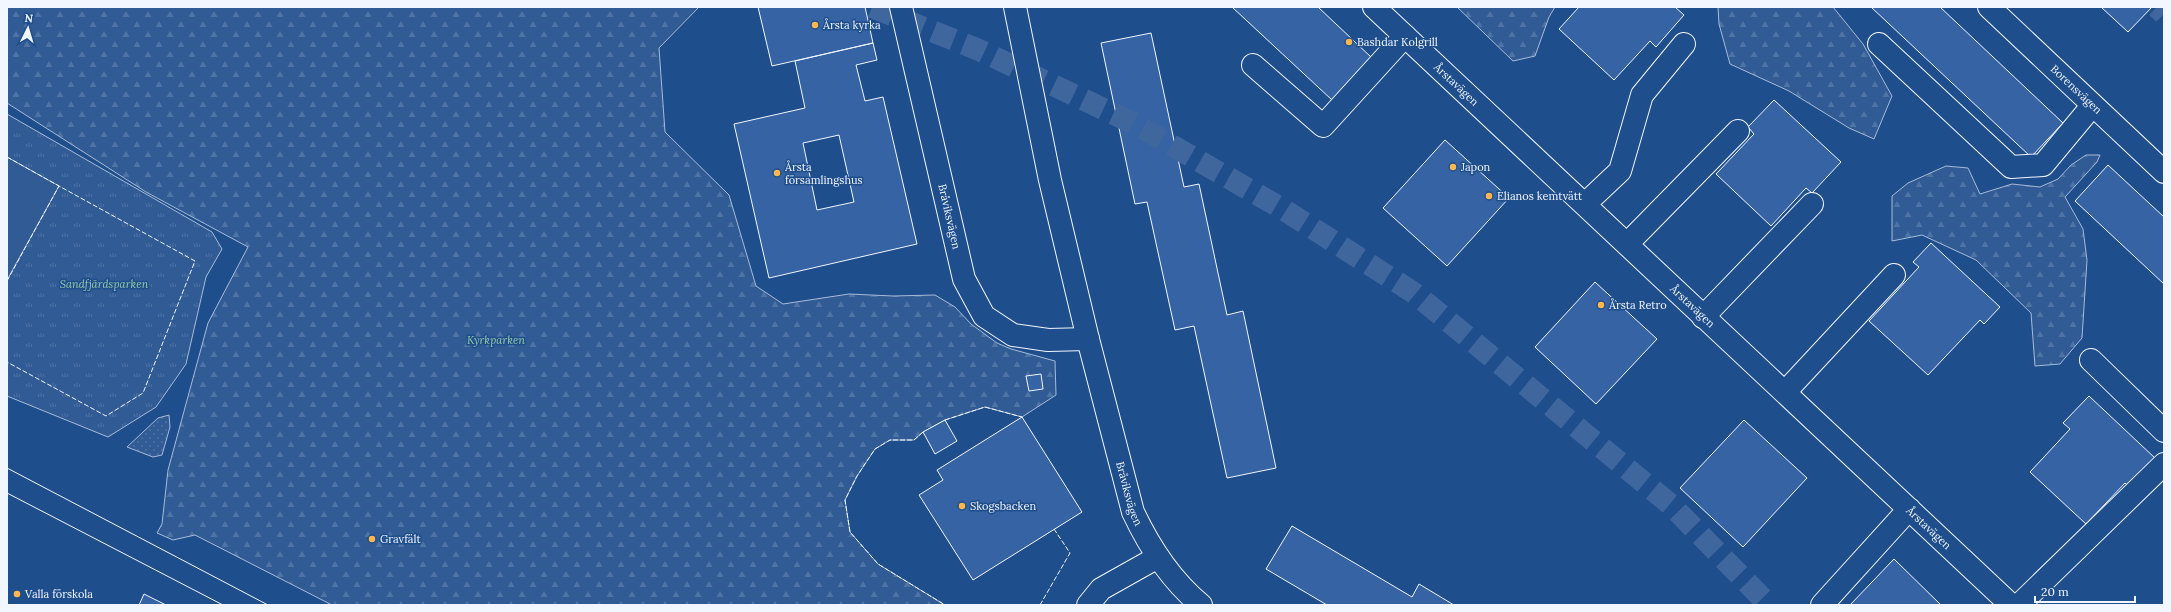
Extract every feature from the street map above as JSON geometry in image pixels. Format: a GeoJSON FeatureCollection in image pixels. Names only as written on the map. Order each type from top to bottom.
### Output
{"type":"FeatureCollection","features":[{"type":"Feature","properties":{"kind":"street","name":"Bråviksvägen"},"geometry":{"type":"LineString","coordinates":[[901,7],[964,279],[984,316],[1013,335],[1048,340],[1088,340]]}},
{"type":"Feature","properties":{"kind":"street","name":"Bråviksvägen"},"geometry":{"type":"LineString","coordinates":[[1016,7],[1050,180],[1088,340],[1133,512],[1142,533],[1158,557],[1191,597],[1201,605]]}},
{"type":"Feature","properties":{"kind":"street","name":"Årstavägen"},"geometry":{"type":"LineString","coordinates":[[1374,7],[2010,605]]}},
{"type":"Feature","properties":{"kind":"street","name":"Borensvägen"},"geometry":{"type":"LineString","coordinates":[[1989,7],[2092,106],[2164,172]]}},
{"type":"Feature","properties":{"kind":"street"},"geometry":{"type":"LineString","coordinates":[[1253,65],[1323,126],[1405,36]]}},
{"type":"Feature","properties":{"kind":"street"},"geometry":{"type":"LineString","coordinates":[[1585,204],[1620,171],[1642,95],[1684,44]]}},
{"type":"Feature","properties":{"kind":"street"},"geometry":{"type":"LineString","coordinates":[[1879,44],[2011,167],[2043,165],[2092,106]]}},
{"type":"Feature","properties":{"kind":"street"},"geometry":{"type":"LineString","coordinates":[[1627,244],[1738,132]]}},
{"type":"Feature","properties":{"kind":"street"},"geometry":{"type":"LineString","coordinates":[[1703,317],[1812,204]]}},
{"type":"Feature","properties":{"kind":"street"},"geometry":{"type":"LineString","coordinates":[[1785,392],[1894,275]]}},
{"type":"Feature","properties":{"kind":"street"},"geometry":{"type":"LineString","coordinates":[[2091,360],[2164,431]]}},
{"type":"Feature","properties":{"kind":"street"},"geometry":{"type":"LineString","coordinates":[[2019,605],[2164,464]]}},
{"type":"Feature","properties":{"kind":"street"},"geometry":{"type":"LineString","coordinates":[[1822,605],[1909,510]]}},
{"type":"Feature","properties":{"kind":"street"},"geometry":{"type":"LineString","coordinates":[[1088,605],[1101,589],[1158,557]]}},
{"type":"Feature","properties":{"kind":"green space","name":"Kyrkparken"},"geometry":{"type":"Polygon","coordinates":[[[7,7],[699,7],[659,48],[665,132],[729,195],[756,286],[783,304],[849,294],[893,296],[935,295],[955,307],[971,324],[997,343],[1011,349],[1055,361],[1056,395],[1022,417],[985,407],[945,420],[923,432],[914,440],[890,440],[875,449],[857,476],[845,500],[850,532],[878,564],[945,605],[332,605],[195,535],[173,540],[157,533],[162,524],[168,470],[208,323],[248,247],[146,192],[7,103],[7,7]]]}},
{"type":"Feature","properties":{"kind":"green space"},"geometry":{"type":"Polygon","coordinates":[[[1457,7],[1555,7],[1549,17],[1535,56],[1513,61],[1457,7]]]}},
{"type":"Feature","properties":{"kind":"green space"},"geometry":{"type":"Polygon","coordinates":[[[1718,7],[1833,7],[1863,44],[1892,96],[1874,139],[1849,128],[1789,91],[1730,64],[1719,24],[1718,7]]]}},
{"type":"Feature","properties":{"kind":"green space","name":"Sandfjärdsparken"},"geometry":{"type":"Polygon","coordinates":[[[7,114],[212,232],[222,249],[206,277],[186,364],[156,407],[108,437],[7,396],[7,114]]]}},
{"type":"Feature","properties":{"kind":"green space"},"geometry":{"type":"Polygon","coordinates":[[[2086,155],[2100,155],[2097,162],[2065,197],[2083,229],[2087,260],[2082,338],[2060,364],[2035,366],[2031,313],[1976,260],[1922,235],[1892,241],[1892,196],[1908,183],[1946,166],[1968,168],[1980,194],[2012,184],[2040,187],[2058,179],[2071,165],[2086,155]]]}},
{"type":"Feature","properties":{"kind":"green space"},"geometry":{"type":"Polygon","coordinates":[[[169,415],[170,427],[162,455],[153,457],[127,447],[158,418],[169,415]]]}},
{"type":"Feature","properties":{"kind":"shaded area"},"geometry":{"type":"Polygon","coordinates":[[[7,157],[59,186],[7,280],[7,157]]]}},
{"type":"Feature","properties":{"kind":"building","name":"Årsta kyrka"},"geometry":{"type":"Polygon","coordinates":[[[758,7],[865,7],[873,43],[772,66],[758,7]]]}},
{"type":"Feature","properties":{"kind":"building"},"geometry":{"type":"Polygon","coordinates":[[[1232,7],[1318,7],[1372,58],[1332,100],[1232,7]]]}},
{"type":"Feature","properties":{"kind":"building"},"geometry":{"type":"Polygon","coordinates":[[[1579,7],[1675,7],[1684,15],[1656,47],[1650,41],[1614,80],[1559,29],[1579,7]]]}},
{"type":"Feature","properties":{"kind":"building"},"geometry":{"type":"Polygon","coordinates":[[[1871,7],[1940,7],[2063,123],[2031,157],[1871,7]]]}},
{"type":"Feature","properties":{"kind":"building"},"geometry":{"type":"Polygon","coordinates":[[[2101,7],[2152,7],[2128,32],[2101,7]]]}},
{"type":"Feature","properties":{"kind":"building"},"geometry":{"type":"Polygon","coordinates":[[[1151,33],[1184,187],[1199,184],[1227,315],[1243,311],[1276,468],[1227,478],[1194,326],[1175,330],[1147,202],[1135,204],[1101,43],[1151,33]]]}},
{"type":"Feature","properties":{"kind":"building","name":"Årsta församlingshus"},"geometry":{"type":"Polygon","coordinates":[[[873,43],[877,60],[856,65],[865,101],[883,97],[917,244],[769,278],[734,124],[805,108],[795,61],[873,43]],[[839,135],[803,143],[817,210],[854,202],[839,135]]]}},
{"type":"Feature","properties":{"kind":"building"},"geometry":{"type":"Polygon","coordinates":[[[1774,100],[1841,162],[1812,193],[1806,188],[1771,226],[1716,174],[1754,134],[1748,127],[1774,100]]]}},
{"type":"Feature","properties":{"kind":"building"},"geometry":{"type":"Polygon","coordinates":[[[1445,140],[1509,198],[1447,266],[1383,208],[1445,140]]]}},
{"type":"Feature","properties":{"kind":"building"},"geometry":{"type":"Polygon","coordinates":[[[2108,165],[2164,217],[2164,284],[2075,201],[2108,165]]]}},
{"type":"Feature","properties":{"kind":"building"},"geometry":{"type":"Polygon","coordinates":[[[1931,243],[2000,307],[1984,324],[1980,320],[1928,375],[1869,321],[1919,267],[1913,262],[1931,243]]]}},
{"type":"Feature","properties":{"kind":"building"},"geometry":{"type":"Polygon","coordinates":[[[1595,282],[1657,339],[1596,404],[1535,347],[1595,282]]]}},
{"type":"Feature","properties":{"kind":"building"},"geometry":{"type":"Polygon","coordinates":[[[1041,374],[1043,389],[1029,391],[1026,376],[1041,374]]]}},
{"type":"Feature","properties":{"kind":"building"},"geometry":{"type":"Polygon","coordinates":[[[2089,396],[2156,459],[2130,488],[2125,483],[2086,524],[2030,472],[2070,429],[2063,423],[2089,396]]]}},
{"type":"Feature","properties":{"kind":"building"},"geometry":{"type":"Polygon","coordinates":[[[1022,417],[1082,512],[973,580],[919,495],[943,480],[937,470],[1022,417]]]}},
{"type":"Feature","properties":{"kind":"building"},"geometry":{"type":"Polygon","coordinates":[[[945,420],[957,441],[935,454],[923,432],[945,420]]]}},
{"type":"Feature","properties":{"kind":"building"},"geometry":{"type":"Polygon","coordinates":[[[1744,420],[1807,478],[1743,547],[1680,488],[1744,420]]]}},
{"type":"Feature","properties":{"kind":"building"},"geometry":{"type":"Polygon","coordinates":[[[1292,526],[1412,597],[1419,584],[1454,605],[1327,605],[1266,569],[1292,526]]]}},
{"type":"Feature","properties":{"kind":"building"},"geometry":{"type":"Polygon","coordinates":[[[1894,559],[1941,605],[1850,605],[1894,559]]]}},
{"type":"Feature","properties":{"kind":"building"},"geometry":{"type":"Polygon","coordinates":[[[144,594],[166,605],[139,605],[144,594]]]}},
{"type":"Feature","properties":{"kind":"tunnel"},"geometry":{"type":"LineString","coordinates":[[872,7],[979,50],[1133,123],[1281,208],[1414,293],[1671,505],[1769,605]]}},
{"type":"Feature","properties":{"kind":"tunnel"},"geometry":{"type":"LineString","coordinates":[[2157,7],[2164,14]]}},
{"type":"Feature","properties":{"kind":"tram line"},"geometry":{"type":"LineString","coordinates":[[7,468],[268,605]]}},
{"type":"Feature","properties":{"kind":"tram line"},"geometry":{"type":"LineString","coordinates":[[7,493],[223,605]]}},
{"type":"Feature","properties":{"kind":"fence"},"geometry":{"type":"LineString","coordinates":[[7,157],[59,186]]}},
{"type":"Feature","properties":{"kind":"fence"},"geometry":{"type":"LineString","coordinates":[[7,281],[59,186],[195,261],[143,393],[106,416],[7,362]]}},
{"type":"Feature","properties":{"kind":"fence"},"geometry":{"type":"LineString","coordinates":[[945,420],[985,407],[1022,417]]}},
{"type":"Feature","properties":{"kind":"fence"},"geometry":{"type":"LineString","coordinates":[[923,432],[914,440],[890,440],[875,449],[857,476],[845,500],[850,532],[878,564],[945,605]]}},
{"type":"Feature","properties":{"kind":"fence"},"geometry":{"type":"LineString","coordinates":[[1040,605],[1070,553],[1054,529]]}},
{"type":"Feature","properties":{"kind":"place","name":"Årsta kyrka"},"geometry":{"type":"Point","coordinates":[815,25]}},
{"type":"Feature","properties":{"kind":"place","name":"Bashdar Kolgrill"},"geometry":{"type":"Point","coordinates":[1349,42]}},
{"type":"Feature","properties":{"kind":"place","name":"Japon"},"geometry":{"type":"Point","coordinates":[1453,167]}},
{"type":"Feature","properties":{"kind":"place","name":"Årsta församlingshus"},"geometry":{"type":"Point","coordinates":[777,173]}},
{"type":"Feature","properties":{"kind":"place","name":"Elianos kemtvätt"},"geometry":{"type":"Point","coordinates":[1489,196]}},
{"type":"Feature","properties":{"kind":"place","name":"Årsta Retro"},"geometry":{"type":"Point","coordinates":[1601,305]}},
{"type":"Feature","properties":{"kind":"place","name":"Skogsbacken"},"geometry":{"type":"Point","coordinates":[962,506]}},
{"type":"Feature","properties":{"kind":"place","name":"Gravfält"},"geometry":{"type":"Point","coordinates":[372,539]}},
{"type":"Feature","properties":{"kind":"place","name":"Valla förskola"},"geometry":{"type":"Point","coordinates":[17,594]}}]}
